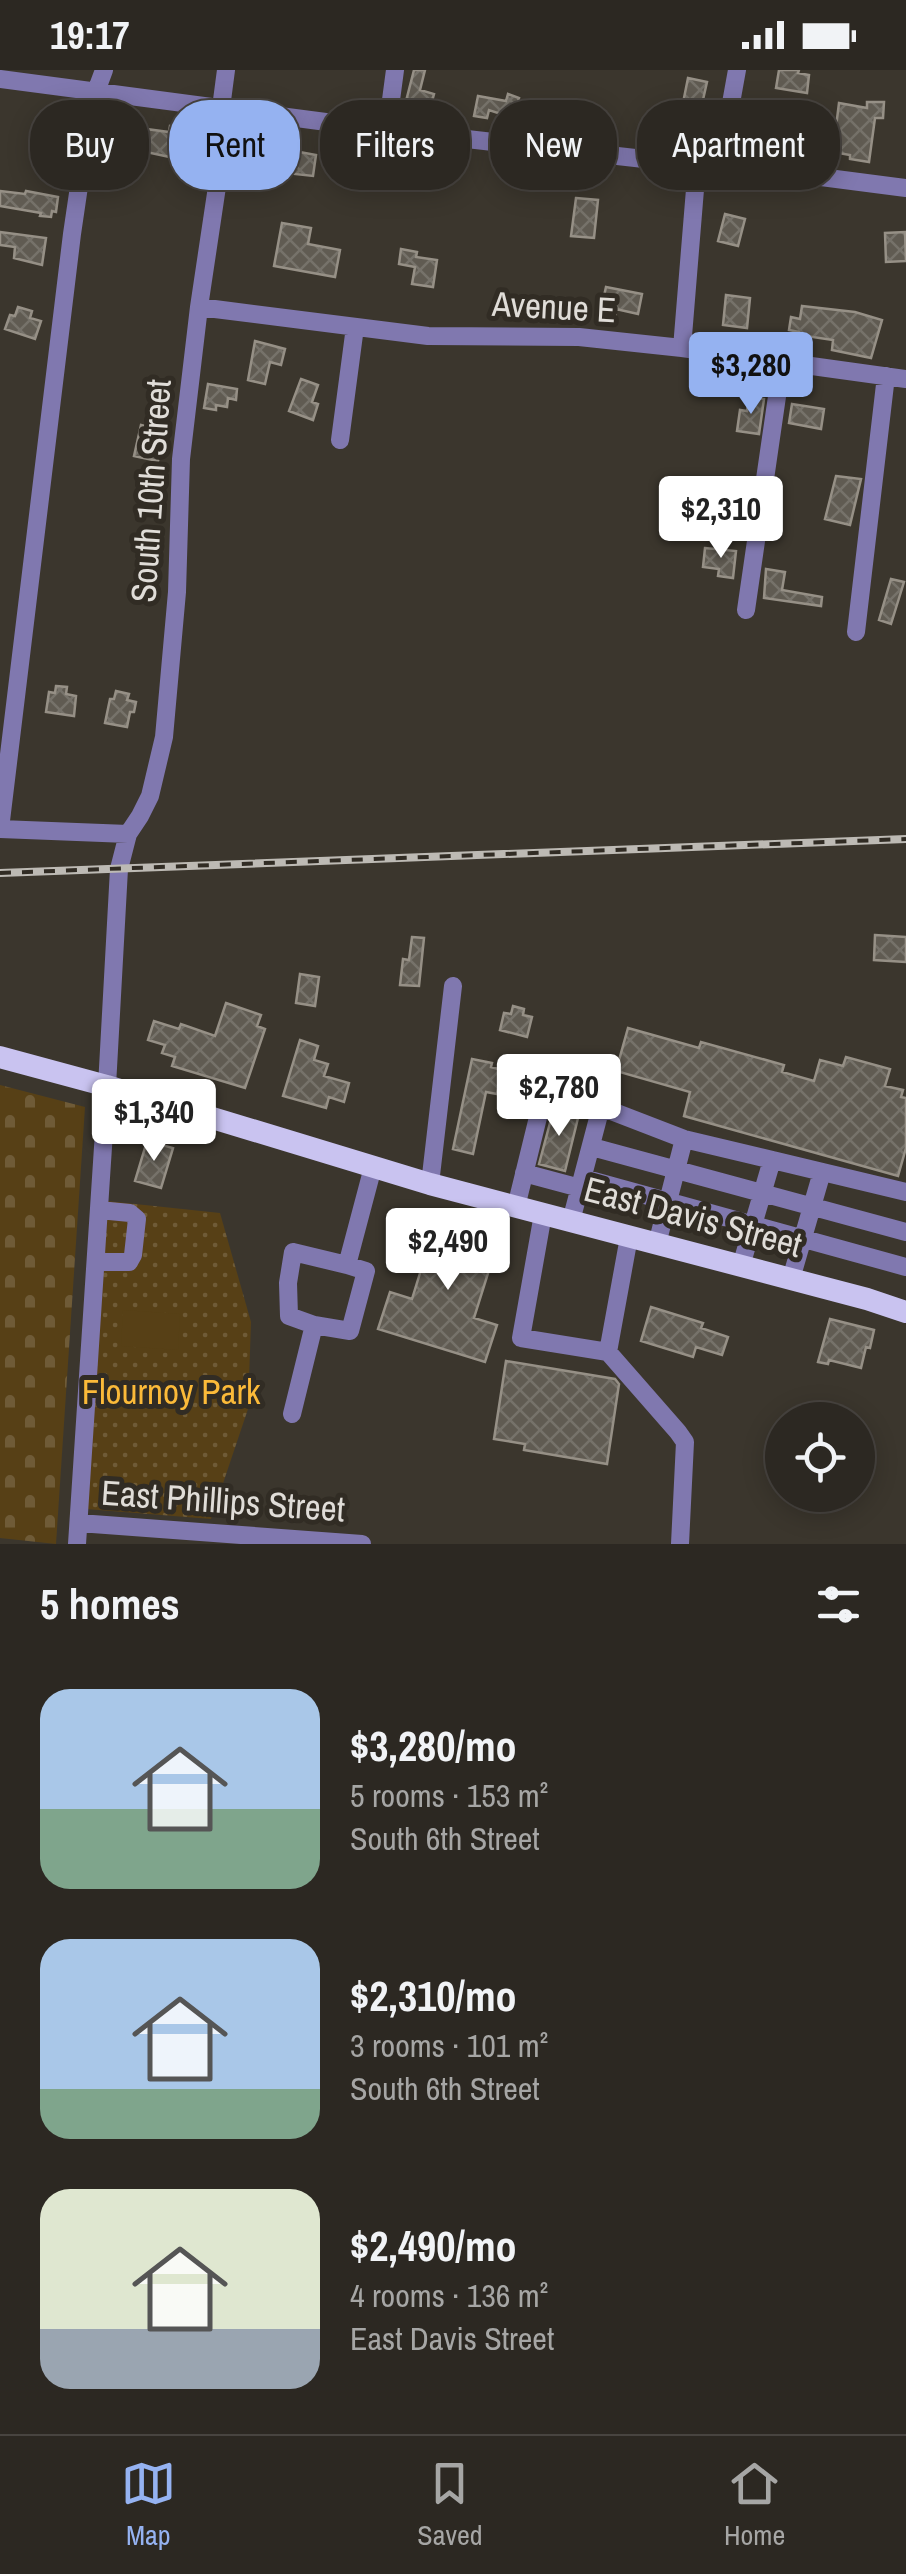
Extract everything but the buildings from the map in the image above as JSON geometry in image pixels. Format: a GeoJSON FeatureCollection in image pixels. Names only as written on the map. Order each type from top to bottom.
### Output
{"type":"FeatureCollection","features":[{"type":"Feature","properties":{"kind":"main road","name":"East Davis Street"},"geometry":{"type":"LineString","coordinates":[[0,1056],[373,1168],[906,1312]]}},
{"type":"Feature","properties":{"kind":"street"},"geometry":{"type":"LineString","coordinates":[[104,70],[90,105],[72,234],[0,829],[128,834]]}},
{"type":"Feature","properties":{"kind":"street","name":"South 10th Street"},"geometry":{"type":"LineString","coordinates":[[226,70],[226,100]]}},
{"type":"Feature","properties":{"kind":"street"},"geometry":{"type":"LineString","coordinates":[[390,100],[394,70]]}},
{"type":"Feature","properties":{"kind":"street"},"geometry":{"type":"LineString","coordinates":[[732,100],[737,70]]}},
{"type":"Feature","properties":{"kind":"street"},"geometry":{"type":"LineString","coordinates":[[0,79],[169,102]]}},
{"type":"Feature","properties":{"kind":"street"},"geometry":{"type":"LineString","coordinates":[[470,139],[637,158]]}},
{"type":"Feature","properties":{"kind":"street"},"geometry":{"type":"LineString","coordinates":[[840,179],[906,188]]}},
{"type":"Feature","properties":{"kind":"street","name":"South 10th Street"},"geometry":{"type":"LineString","coordinates":[[77,1544],[118,869],[128,834],[150,796],[164,737],[177,592],[181,459],[217,190]]}},
{"type":"Feature","properties":{"kind":"street"},"geometry":{"type":"LineString","coordinates":[[682,348],[695,190]]}},
{"type":"Feature","properties":{"kind":"street","name":"Avenue E"},"geometry":{"type":"LineString","coordinates":[[199,307],[428,336],[579,337],[906,379]]}},
{"type":"Feature","properties":{"kind":"street"},"geometry":{"type":"LineString","coordinates":[[340,440],[355,327]]}},
{"type":"Feature","properties":{"kind":"street"},"geometry":{"type":"LineString","coordinates":[[746,610],[782,362]]}},
{"type":"Feature","properties":{"kind":"street"},"geometry":{"type":"LineString","coordinates":[[856,632],[886,376]]}},
{"type":"Feature","properties":{"kind":"street"},"geometry":{"type":"LineString","coordinates":[[430,1184],[453,986]]}},
{"type":"Feature","properties":{"kind":"street"},"geometry":{"type":"LineString","coordinates":[[516,1207],[542,1100],[552,1094],[600,1107],[684,1139],[906,1192]]}},
{"type":"Feature","properties":{"kind":"street"},"geometry":{"type":"LineString","coordinates":[[571,1221],[600,1107]]}},
{"type":"Feature","properties":{"kind":"street"},"geometry":{"type":"LineString","coordinates":[[657,1244],[684,1139]]}},
{"type":"Feature","properties":{"kind":"street"},"geometry":{"type":"LineString","coordinates":[[592,1147],[906,1232]]}},
{"type":"Feature","properties":{"kind":"street"},"geometry":{"type":"LineString","coordinates":[[741,1266],[772,1160]]}},
{"type":"Feature","properties":{"kind":"street"},"geometry":{"type":"LineString","coordinates":[[347,1265],[373,1168]]}},
{"type":"Feature","properties":{"kind":"street"},"geometry":{"type":"LineString","coordinates":[[790,1279],[822,1172]]}},
{"type":"Feature","properties":{"kind":"street"},"geometry":{"type":"LineString","coordinates":[[524,1173],[668,1202],[906,1267]]}},
{"type":"Feature","properties":{"kind":"street"},"geometry":{"type":"LineString","coordinates":[[96,1262],[129,1262],[134,1256],[137,1219],[130,1213],[99,1210]]}},
{"type":"Feature","properties":{"kind":"street"},"geometry":{"type":"LineString","coordinates":[[542,1214],[520,1338],[608,1352],[678,1432],[685,1442],[680,1544]]}},
{"type":"Feature","properties":{"kind":"street"},"geometry":{"type":"LineString","coordinates":[[608,1352],[630,1236]]}},
{"type":"Feature","properties":{"kind":"street"},"geometry":{"type":"LineString","coordinates":[[293,1252],[347,1265],[366,1271],[350,1330],[314,1325],[289,1316],[288,1282],[293,1252]]}},
{"type":"Feature","properties":{"kind":"street"},"geometry":{"type":"LineString","coordinates":[[292,1414],[314,1325]]}},
{"type":"Feature","properties":{"kind":"street","name":"East Phillips Street"},"geometry":{"type":"LineString","coordinates":[[79,1523],[362,1544]]}},
{"type":"Feature","properties":{"kind":"green space"},"geometry":{"type":"Polygon","coordinates":[[[0,1085],[85,1107],[56,1544],[0,1538],[0,1085]]]}},
{"type":"Feature","properties":{"kind":"green space","name":"Flournoy Park"},"geometry":{"type":"Polygon","coordinates":[[[107,1201],[220,1213],[251,1322],[248,1409],[211,1519],[86,1509],[107,1201]]]}},
{"type":"Feature","properties":{"kind":"green space"},"geometry":{"type":"Polygon","coordinates":[[[123,1310],[180,1314],[178,1350],[121,1346],[123,1310]]]}},
{"type":"Feature","properties":{"kind":"railway"},"geometry":{"type":"LineString","coordinates":[[0,873],[906,839]]}}]}
